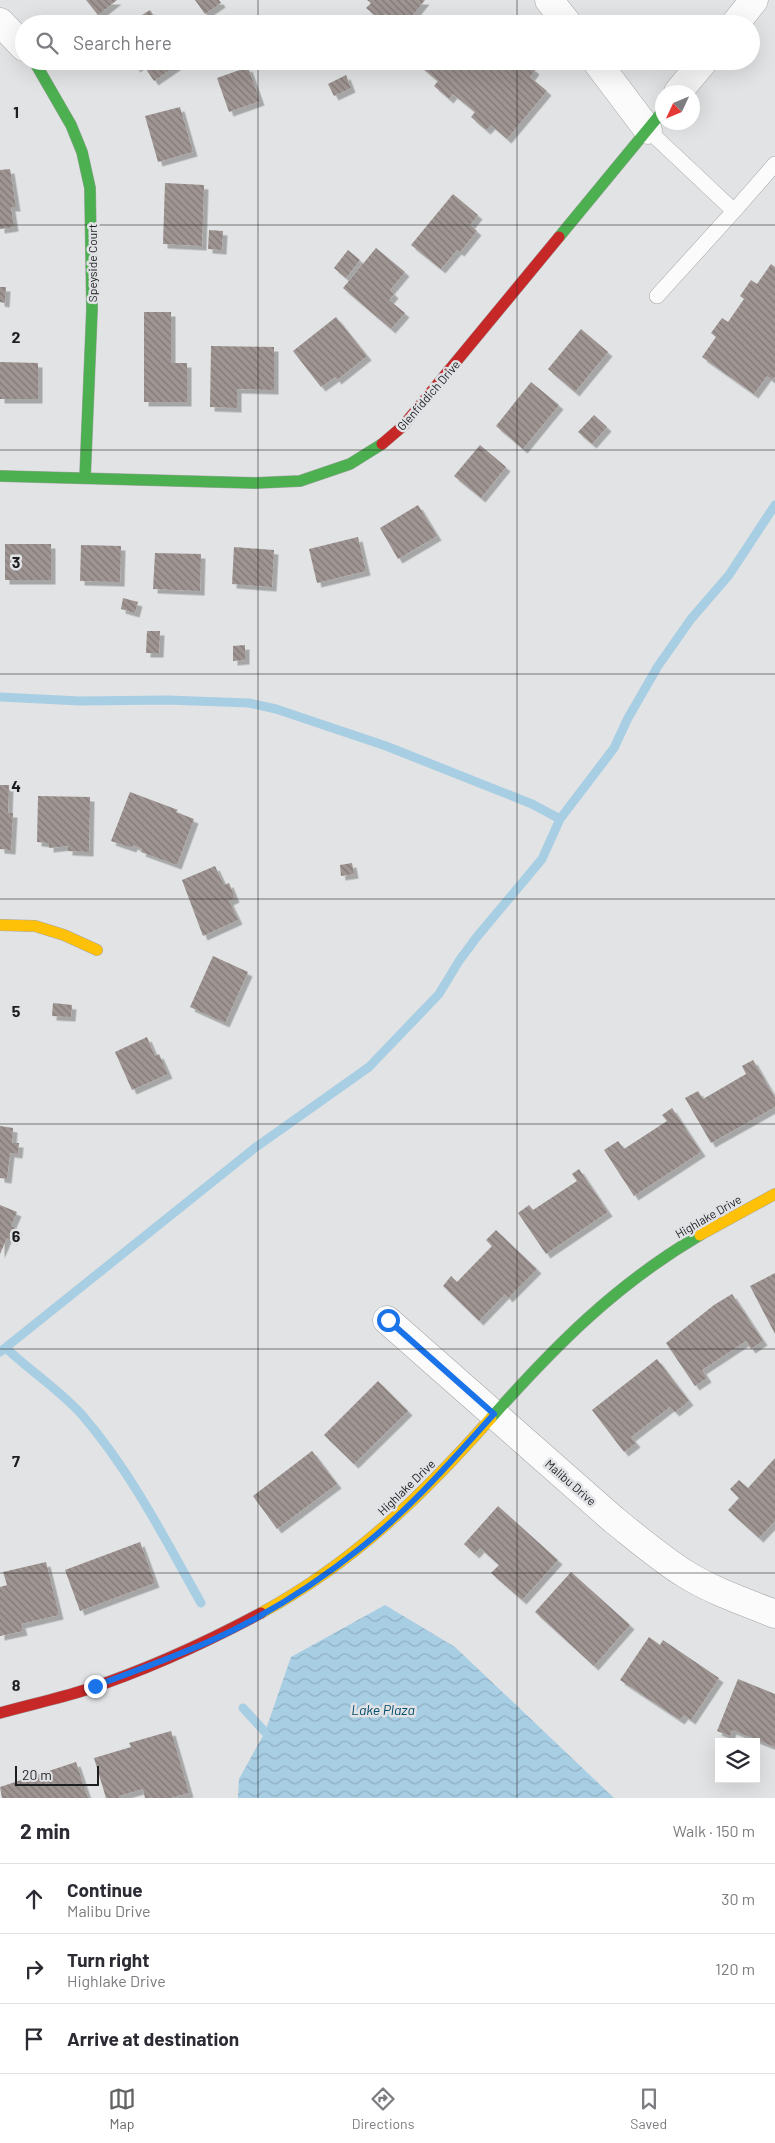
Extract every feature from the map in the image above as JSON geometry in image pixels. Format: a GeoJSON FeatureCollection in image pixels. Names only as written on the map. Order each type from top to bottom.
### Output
{"type":"FeatureCollection","features":[{"type":"Feature","properties":{"kind":"street"},"geometry":{"type":"LineString","coordinates":[[550,0],[561,15]]}},
{"type":"Feature","properties":{"kind":"street"},"geometry":{"type":"LineString","coordinates":[[742,15],[754,0]]}},
{"type":"Feature","properties":{"kind":"street"},"geometry":{"type":"LineString","coordinates":[[0,22],[15,37]]}},
{"type":"Feature","properties":{"kind":"street","name":"Speyside Court"},"geometry":{"type":"LineString","coordinates":[[40,70],[63,106],[76,134],[86,165],[91,193],[93,278],[85,478]]}},
{"type":"Feature","properties":{"kind":"street"},"geometry":{"type":"LineString","coordinates":[[605,70],[655,121]]}},
{"type":"Feature","properties":{"kind":"street"},"geometry":{"type":"LineString","coordinates":[[684,85],[696,70]]}},
{"type":"Feature","properties":{"kind":"street","name":"Glenfiddich Drive"},"geometry":{"type":"LineString","coordinates":[[0,476],[255,483],[300,481],[350,464],[378,447],[403,426],[655,121]]}},
{"type":"Feature","properties":{"kind":"street"},"geometry":{"type":"LineString","coordinates":[[0,925],[35,926],[64,935],[98,950]]}},
{"type":"Feature","properties":{"kind":"street","name":"Highlake Drive"},"geometry":{"type":"LineString","coordinates":[[0,1713],[95,1686],[210,1641],[268,1610],[315,1580],[362,1546],[400,1514],[437,1478],[568,1334],[609,1298],[695,1238],[775,1194]]}},
{"type":"Feature","properties":{"kind":"street","name":"Malibu Drive"},"geometry":{"type":"LineString","coordinates":[[388,1320],[614,1520],[652,1550],[687,1575],[720,1593],[775,1614]]}},
{"type":"Feature","properties":{"kind":"lane"},"geometry":{"type":"LineString","coordinates":[[663,130],[734,211]]}},
{"type":"Feature","properties":{"kind":"lane"},"geometry":{"type":"LineString","coordinates":[[657,296],[775,164]]}},
{"type":"Feature","properties":{"kind":"water","name":"Lake Plaza"},"geometry":{"type":"Polygon","coordinates":[[[385,1605],[455,1647],[614,1798],[238,1798],[239,1779],[265,1732],[291,1657],[385,1605]]]}},
{"type":"Feature","properties":{"kind":"building"},"geometry":{"type":"Polygon","coordinates":[[[86,0],[117,0],[98,15],[86,0]]]}},
{"type":"Feature","properties":{"kind":"building"},"geometry":{"type":"Polygon","coordinates":[[[195,0],[219,0],[221,3],[205,14],[195,0]]]}},
{"type":"Feature","properties":{"kind":"building"},"geometry":{"type":"Polygon","coordinates":[[[367,0],[425,0],[413,15],[375,15],[366,8],[371,3],[367,0]]]}},
{"type":"Feature","properties":{"kind":"building"},"geometry":{"type":"Polygon","coordinates":[[[150,10],[153,15],[142,15],[150,10]]]}},
{"type":"Feature","properties":{"kind":"building"},"geometry":{"type":"Polygon","coordinates":[[[147,70],[170,70],[154,81],[147,70]]]}},
{"type":"Feature","properties":{"kind":"building"},"geometry":{"type":"Polygon","coordinates":[[[240,70],[249,70],[260,101],[229,112],[217,78],[240,70]]]}},
{"type":"Feature","properties":{"kind":"building"},"geometry":{"type":"Polygon","coordinates":[[[425,70],[535,70],[530,77],[547,91],[507,139],[491,125],[486,130],[471,117],[475,112],[453,94],[449,99],[434,86],[438,81],[425,70]]]}},
{"type":"Feature","properties":{"kind":"building"},"geometry":{"type":"Polygon","coordinates":[[[346,75],[351,88],[334,96],[328,84],[346,75]]]}},
{"type":"Feature","properties":{"kind":"building"},"geometry":{"type":"Polygon","coordinates":[[[180,107],[193,152],[158,162],[145,116],[180,107]]]}},
{"type":"Feature","properties":{"kind":"building"},"geometry":{"type":"Polygon","coordinates":[[[10,169],[16,207],[11,207],[14,227],[0,229],[0,170],[10,169]]]}},
{"type":"Feature","properties":{"kind":"building"},"geometry":{"type":"Polygon","coordinates":[[[165,183],[204,185],[202,246],[163,244],[165,183]]]}},
{"type":"Feature","properties":{"kind":"building"},"geometry":{"type":"Polygon","coordinates":[[[453,194],[478,215],[470,225],[477,231],[460,252],[457,250],[441,269],[411,245],[453,194]]]}},
{"type":"Feature","properties":{"kind":"building"},"geometry":{"type":"Polygon","coordinates":[[[209,230],[223,231],[222,250],[208,249],[209,230]]]}},
{"type":"Feature","properties":{"kind":"building"},"geometry":{"type":"Polygon","coordinates":[[[376,248],[405,272],[390,290],[394,294],[389,300],[405,313],[391,329],[343,288],[376,248]]]}},
{"type":"Feature","properties":{"kind":"building"},"geometry":{"type":"Polygon","coordinates":[[[348,250],[360,260],[346,278],[334,268],[348,250]]]}},
{"type":"Feature","properties":{"kind":"building"},"geometry":{"type":"Polygon","coordinates":[[[771,264],[775,267],[775,376],[772,380],[767,376],[754,394],[702,357],[716,337],[711,333],[722,318],[728,322],[744,299],[740,296],[751,280],[757,284],[771,264]]]}},
{"type":"Feature","properties":{"kind":"building"},"geometry":{"type":"Polygon","coordinates":[[[0,287],[6,287],[5,303],[0,302],[0,287]]]}},
{"type":"Feature","properties":{"kind":"building"},"geometry":{"type":"Polygon","coordinates":[[[144,312],[171,312],[171,363],[187,363],[187,402],[144,402],[144,312]]]}},
{"type":"Feature","properties":{"kind":"building"},"geometry":{"type":"Polygon","coordinates":[[[336,317],[367,356],[337,380],[335,377],[321,387],[293,351],[336,317]]]}},
{"type":"Feature","properties":{"kind":"building"},"geometry":{"type":"Polygon","coordinates":[[[581,329],[608,352],[575,392],[548,369],[581,329]]]}},
{"type":"Feature","properties":{"kind":"building"},"geometry":{"type":"Polygon","coordinates":[[[211,346],[274,347],[274,390],[237,389],[237,408],[210,407],[211,346]]]}},
{"type":"Feature","properties":{"kind":"building"},"geometry":{"type":"Polygon","coordinates":[[[0,362],[38,363],[38,399],[0,399],[0,362]]]}},
{"type":"Feature","properties":{"kind":"building"},"geometry":{"type":"Polygon","coordinates":[[[531,382],[559,405],[523,449],[496,426],[531,382]]]}},
{"type":"Feature","properties":{"kind":"building"},"geometry":{"type":"Polygon","coordinates":[[[594,415],[607,427],[592,444],[578,432],[594,415]]]}},
{"type":"Feature","properties":{"kind":"building"},"geometry":{"type":"Polygon","coordinates":[[[480,445],[506,467],[481,498],[454,476],[480,445]]]}},
{"type":"Feature","properties":{"kind":"building"},"geometry":{"type":"Polygon","coordinates":[[[418,505],[437,536],[398,559],[380,528],[418,505]]]}},
{"type":"Feature","properties":{"kind":"building"},"geometry":{"type":"Polygon","coordinates":[[[358,537],[366,571],[317,583],[309,549],[358,537]]]}},
{"type":"Feature","properties":{"kind":"building"},"geometry":{"type":"Polygon","coordinates":[[[5,544],[51,544],[51,580],[5,580],[5,544]]]}},
{"type":"Feature","properties":{"kind":"building"},"geometry":{"type":"Polygon","coordinates":[[[81,545],[121,546],[120,582],[80,581],[81,545]]]}},
{"type":"Feature","properties":{"kind":"building"},"geometry":{"type":"Polygon","coordinates":[[[234,547],[274,550],[272,587],[232,584],[234,547]]]}},
{"type":"Feature","properties":{"kind":"building"},"geometry":{"type":"Polygon","coordinates":[[[155,553],[201,554],[200,591],[153,589],[155,553]]]}},
{"type":"Feature","properties":{"kind":"building"},"geometry":{"type":"Polygon","coordinates":[[[123,598],[138,602],[135,613],[121,609],[123,598]]]}},
{"type":"Feature","properties":{"kind":"building"},"geometry":{"type":"Polygon","coordinates":[[[147,631],[160,631],[159,653],[146,653],[147,631]]]}},
{"type":"Feature","properties":{"kind":"building"},"geometry":{"type":"Polygon","coordinates":[[[245,645],[245,660],[233,661],[233,646],[245,645]]]}},
{"type":"Feature","properties":{"kind":"building"},"geometry":{"type":"Polygon","coordinates":[[[0,785],[9,785],[8,813],[13,813],[11,850],[0,849],[0,785]]]}},
{"type":"Feature","properties":{"kind":"building"},"geometry":{"type":"Polygon","coordinates":[[[130,792],[178,810],[176,812],[194,819],[177,865],[141,852],[142,849],[133,845],[132,848],[111,841],[130,792]]]}},
{"type":"Feature","properties":{"kind":"building"},"geometry":{"type":"Polygon","coordinates":[[[38,796],[90,797],[89,852],[68,851],[68,846],[49,848],[49,843],[37,842],[38,796]]]}},
{"type":"Feature","properties":{"kind":"building"},"geometry":{"type":"Polygon","coordinates":[[[352,863],[354,874],[341,876],[340,865],[352,863]]]}},
{"type":"Feature","properties":{"kind":"building"},"geometry":{"type":"Polygon","coordinates":[[[215,866],[224,885],[229,883],[235,898],[229,901],[238,920],[203,936],[182,880],[215,866]]]}},
{"type":"Feature","properties":{"kind":"building"},"geometry":{"type":"Polygon","coordinates":[[[213,956],[248,972],[225,1023],[190,1007],[213,956]]]}},
{"type":"Feature","properties":{"kind":"building"},"geometry":{"type":"Polygon","coordinates":[[[53,1003],[72,1005],[71,1017],[52,1016],[53,1003]]]}},
{"type":"Feature","properties":{"kind":"building"},"geometry":{"type":"Polygon","coordinates":[[[147,1037],[155,1056],[159,1054],[168,1074],[132,1090],[115,1052],[147,1037]]]}},
{"type":"Feature","properties":{"kind":"building"},"geometry":{"type":"Polygon","coordinates":[[[753,1060],[775,1098],[775,1107],[711,1143],[685,1098],[698,1091],[703,1099],[746,1074],[742,1066],[753,1060]]]}},
{"type":"Feature","properties":{"kind":"building"},"geometry":{"type":"Polygon","coordinates":[[[672,1108],[701,1152],[634,1196],[604,1150],[618,1141],[624,1149],[667,1121],[662,1115],[672,1108]]]}},
{"type":"Feature","properties":{"kind":"building"},"geometry":{"type":"Polygon","coordinates":[[[0,1126],[13,1128],[12,1143],[19,1143],[18,1154],[10,1153],[7,1179],[0,1178],[0,1126]]]}},
{"type":"Feature","properties":{"kind":"building"},"geometry":{"type":"Polygon","coordinates":[[[579,1169],[608,1212],[546,1254],[518,1213],[529,1205],[533,1210],[577,1181],[572,1174],[579,1169]]]}},
{"type":"Feature","properties":{"kind":"building"},"geometry":{"type":"Polygon","coordinates":[[[0,1205],[17,1212],[11,1226],[18,1229],[13,1240],[7,1238],[0,1254],[0,1205]]]}},
{"type":"Feature","properties":{"kind":"building"},"geometry":{"type":"Polygon","coordinates":[[[496,1230],[537,1269],[508,1298],[505,1294],[479,1321],[443,1286],[451,1276],[457,1282],[492,1246],[486,1240],[496,1230]]]}},
{"type":"Feature","properties":{"kind":"building"},"geometry":{"type":"Polygon","coordinates":[[[775,1273],[775,1334],[750,1286],[775,1273]]]}},
{"type":"Feature","properties":{"kind":"building"},"geometry":{"type":"Polygon","coordinates":[[[732,1294],[763,1341],[751,1349],[746,1341],[702,1370],[707,1378],[695,1386],[666,1343],[714,1305],[732,1294]]]}},
{"type":"Feature","properties":{"kind":"building"},"geometry":{"type":"Polygon","coordinates":[[[657,1359],[689,1401],[675,1412],[670,1407],[631,1437],[636,1443],[624,1452],[592,1410],[657,1359]]]}},
{"type":"Feature","properties":{"kind":"building"},"geometry":{"type":"Polygon","coordinates":[[[378,1381],[408,1411],[354,1464],[324,1435],[378,1381]]]}},
{"type":"Feature","properties":{"kind":"building"},"geometry":{"type":"Polygon","coordinates":[[[312,1451],[337,1484],[277,1529],[253,1496],[312,1451]]]}},
{"type":"Feature","properties":{"kind":"building"},"geometry":{"type":"Polygon","coordinates":[[[775,1458],[775,1521],[759,1538],[728,1510],[739,1498],[730,1489],[739,1480],[748,1488],[775,1458]]]}},
{"type":"Feature","properties":{"kind":"building"},"geometry":{"type":"Polygon","coordinates":[[[498,1506],[558,1560],[522,1600],[491,1573],[499,1565],[480,1548],[475,1554],[464,1544],[498,1506]]]}},
{"type":"Feature","properties":{"kind":"building"},"geometry":{"type":"Polygon","coordinates":[[[140,1542],[155,1583],[80,1611],[65,1570],[140,1542]]]}},
{"type":"Feature","properties":{"kind":"building"},"geometry":{"type":"Polygon","coordinates":[[[46,1562],[59,1615],[21,1624],[23,1631],[0,1636],[0,1587],[7,1585],[3,1572],[46,1562]]]}},
{"type":"Feature","properties":{"kind":"building"},"geometry":{"type":"Polygon","coordinates":[[[571,1572],[630,1625],[594,1666],[535,1612],[571,1572]]]}},
{"type":"Feature","properties":{"kind":"building"},"geometry":{"type":"Polygon","coordinates":[[[649,1637],[660,1645],[663,1640],[719,1678],[691,1720],[684,1715],[680,1720],[620,1680],[649,1637]]]}},
{"type":"Feature","properties":{"kind":"building"},"geometry":{"type":"Polygon","coordinates":[[[738,1679],[775,1694],[775,1747],[760,1741],[760,1738],[752,1738],[732,1730],[730,1736],[717,1731],[738,1679]]]}},
{"type":"Feature","properties":{"kind":"building"},"geometry":{"type":"Polygon","coordinates":[[[171,1731],[189,1793],[171,1798],[145,1798],[143,1789],[119,1796],[120,1798],[106,1798],[94,1758],[131,1747],[129,1743],[171,1731]]]}},
{"type":"Feature","properties":{"kind":"building"},"geometry":{"type":"Polygon","coordinates":[[[76,1762],[88,1798],[2,1798],[0,1787],[76,1762]]]}},
{"type":"Feature","properties":{"kind":"waterway"},"geometry":{"type":"LineString","coordinates":[[0,1352],[256,1147],[369,1067],[439,994],[459,961],[476,938],[542,859],[560,819],[614,748],[628,718],[658,666],[691,619],[729,575],[775,505]]}},
{"type":"Feature","properties":{"kind":"waterway"},"geometry":{"type":"LineString","coordinates":[[0,697],[80,701],[168,700],[249,703],[276,709],[386,746],[532,804],[560,819]]}},
{"type":"Feature","properties":{"kind":"waterway"},"geometry":{"type":"LineString","coordinates":[[6,1348],[74,1407],[100,1437],[146,1506],[201,1603]]}},
{"type":"Feature","properties":{"kind":"waterway"},"geometry":{"type":"LineString","coordinates":[[243,1708],[265,1732]]}},
{"type":"Feature","properties":{"kind":"traffic: fast"},"geometry":{"type":"LineString","coordinates":[[39,70],[71,125],[82,152],[90,188],[92,309],[85,478]]}},
{"type":"Feature","properties":{"kind":"traffic: fast"},"geometry":{"type":"LineString","coordinates":[[559,237],[655,120]]}},
{"type":"Feature","properties":{"kind":"traffic: fast"},"geometry":{"type":"LineString","coordinates":[[0,476],[255,483],[300,481],[350,464],[382,444]]}},
{"type":"Feature","properties":{"kind":"traffic: fast"},"geometry":{"type":"LineString","coordinates":[[491,1418],[539,1366],[613,1296],[669,1254],[700,1235]]}},
{"type":"Feature","properties":{"kind":"traffic: slow"},"geometry":{"type":"LineString","coordinates":[[0,925],[35,926],[64,935],[97,950]]}},
{"type":"Feature","properties":{"kind":"traffic: slow"},"geometry":{"type":"LineString","coordinates":[[700,1235],[775,1194]]}},
{"type":"Feature","properties":{"kind":"traffic: slow"},"geometry":{"type":"LineString","coordinates":[[261,1613],[326,1572],[385,1526],[439,1474],[491,1418]]}},
{"type":"Feature","properties":{"kind":"traffic: jam"},"geometry":{"type":"LineString","coordinates":[[382,444],[403,426],[559,237]]}},
{"type":"Feature","properties":{"kind":"traffic: jam"},"geometry":{"type":"LineString","coordinates":[[0,1713],[74,1693],[130,1674],[197,1645],[261,1613]]}},
{"type":"Feature","properties":{"kind":"route"},"geometry":{"type":"LineString","coordinates":[[95,1686],[210,1641],[268,1610],[315,1580],[362,1546],[400,1514],[437,1478],[494,1414],[388,1320]]}}]}
